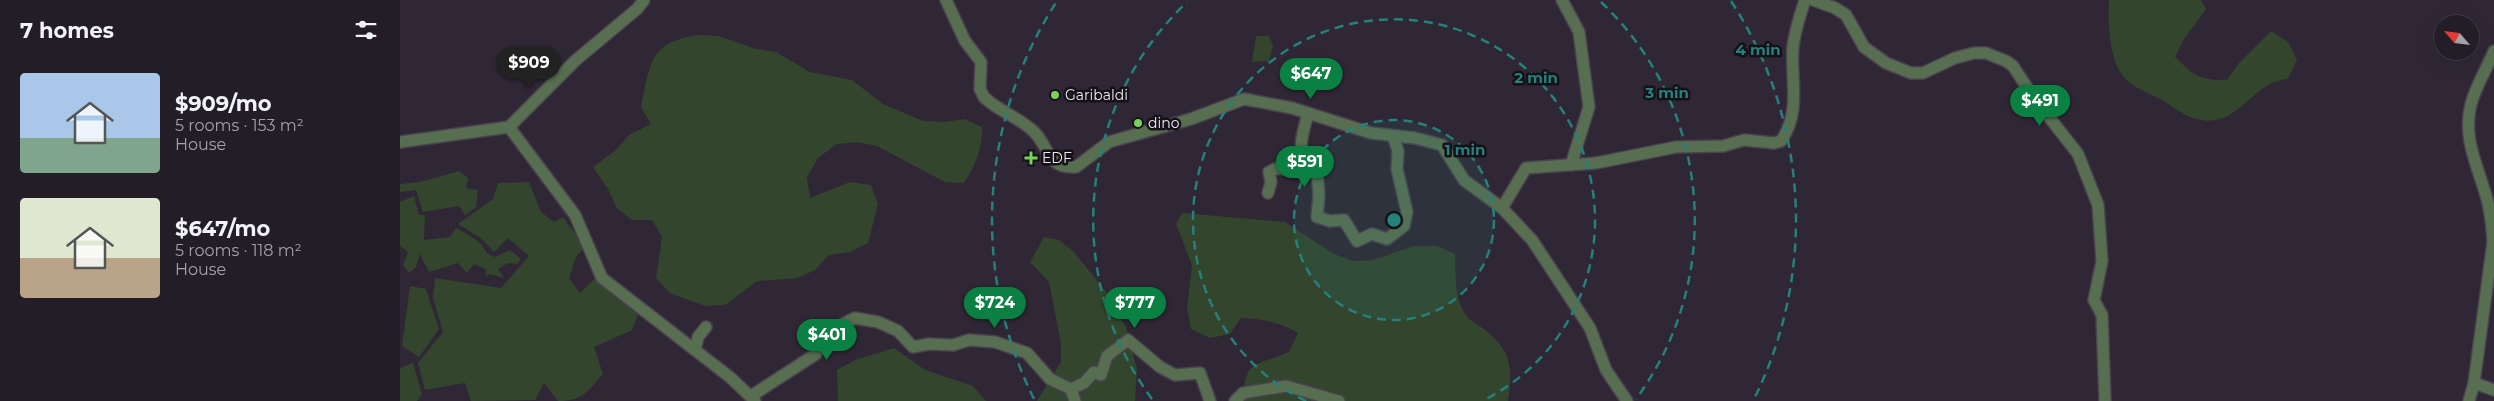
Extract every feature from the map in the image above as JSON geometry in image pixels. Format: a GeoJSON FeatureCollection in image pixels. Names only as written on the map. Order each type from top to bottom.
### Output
{"type":"FeatureCollection","features":[{"type":"Feature","properties":{"kind":"street"},"geometry":{"type":"LineString","coordinates":[[400,142],[509,127],[576,60],[637,9],[644,0]]}},
{"type":"Feature","properties":{"kind":"street"},"geometry":{"type":"LineString","coordinates":[[946,0],[965,41],[981,62],[980,89],[984,97],[1033,130],[1051,159],[1060,166],[1076,167],[1083,164],[1109,142],[1190,119],[1244,99],[1308,113],[1371,133],[1415,138],[1442,145],[1464,180],[1502,208],[1532,240],[1573,299],[1590,328],[1606,370],[1627,401]]}},
{"type":"Feature","properties":{"kind":"street"},"geometry":{"type":"LineString","coordinates":[[1562,0],[1579,32],[1590,107],[1571,165]]}},
{"type":"Feature","properties":{"kind":"street"},"geometry":{"type":"LineString","coordinates":[[1502,208],[1524,169],[1626,158],[1676,147],[1723,146],[1744,140],[1774,143],[1781,141],[1791,119],[1794,105],[1793,46],[1805,0]]}},
{"type":"Feature","properties":{"kind":"street"},"geometry":{"type":"LineString","coordinates":[[1813,0],[1835,8],[1846,15],[1864,47],[1886,63],[1911,73],[1923,73],[1954,58],[1974,53],[1986,53],[2006,61],[2019,74],[2034,98],[2078,154],[2098,205],[2102,261],[2094,300],[2102,315],[2105,401]]}},
{"type":"Feature","properties":{"kind":"street"},"geometry":{"type":"LineString","coordinates":[[2470,401],[2494,242],[2492,223],[2484,190],[2468,141],[2469,113],[2471,102],[2494,51]]}},
{"type":"Feature","properties":{"kind":"street"},"geometry":{"type":"LineString","coordinates":[[1308,113],[1299,146],[1305,162],[1317,172],[1318,217],[1330,221],[1344,220],[1357,241],[1372,234],[1387,239],[1404,226],[1407,212],[1397,169],[1398,151],[1393,136]]}},
{"type":"Feature","properties":{"kind":"street"},"geometry":{"type":"LineString","coordinates":[[509,127],[575,215],[602,278],[695,350],[753,399],[816,354],[820,340],[833,329],[854,318],[878,322],[898,331],[913,347],[929,344],[953,345],[969,340],[994,342],[1027,353],[1050,379],[1071,389],[1084,383],[1094,372],[1101,375],[1107,356],[1128,340],[1160,367],[1175,375],[1200,373],[1210,401]]}},
{"type":"Feature","properties":{"kind":"street"},"geometry":{"type":"LineString","coordinates":[[1268,193],[1271,182],[1269,172],[1305,162]]}},
{"type":"Feature","properties":{"kind":"street"},"geometry":{"type":"LineString","coordinates":[[695,350],[698,338],[706,327]]}},
{"type":"Feature","properties":{"kind":"street"},"geometry":{"type":"LineString","coordinates":[[2474,383],[2494,390]]}},
{"type":"Feature","properties":{"kind":"street"},"geometry":{"type":"LineString","coordinates":[[1235,401],[1243,393],[1286,386],[1339,401]]}},
{"type":"Feature","properties":{"kind":"street"},"geometry":{"type":"LineString","coordinates":[[1071,389],[1075,401]]}},
{"type":"Feature","properties":{"kind":"green space"},"geometry":{"type":"Polygon","coordinates":[[[2109,0],[2201,0],[2206,9],[2184,39],[2175,57],[2198,76],[2204,78],[2227,80],[2239,63],[2271,31],[2288,42],[2297,60],[2288,78],[2272,83],[2257,92],[2234,112],[2220,119],[2205,121],[2198,119],[2179,111],[2133,85],[2125,78],[2114,58],[2111,46],[2109,0]]]}},
{"type":"Feature","properties":{"kind":"green space"},"geometry":{"type":"Polygon","coordinates":[[[698,35],[718,36],[756,49],[776,52],[810,72],[852,80],[883,104],[923,121],[945,122],[964,119],[982,127],[978,156],[964,183],[945,182],[877,146],[857,142],[837,144],[818,158],[807,177],[810,198],[850,182],[871,185],[878,204],[868,243],[850,252],[829,255],[815,270],[797,278],[757,281],[725,305],[705,306],[670,293],[656,278],[662,237],[652,220],[632,220],[617,208],[608,189],[593,167],[616,150],[629,135],[651,124],[641,107],[650,67],[661,50],[669,43],[698,35]]]}},
{"type":"Feature","properties":{"kind":"green space"},"geometry":{"type":"Polygon","coordinates":[[[1256,36],[1269,36],[1273,46],[1269,61],[1252,62],[1256,36]]]}},
{"type":"Feature","properties":{"kind":"green space"},"geometry":{"type":"Polygon","coordinates":[[[459,171],[468,178],[466,188],[478,190],[476,208],[465,215],[459,206],[423,212],[416,190],[400,192],[400,184],[420,182],[459,171]]]}},
{"type":"Feature","properties":{"kind":"green space"},"geometry":{"type":"Polygon","coordinates":[[[529,182],[541,212],[554,222],[563,217],[585,247],[576,257],[569,278],[580,293],[597,276],[639,312],[632,330],[594,347],[603,374],[584,394],[573,399],[558,401],[544,383],[535,400],[471,401],[465,383],[425,390],[418,363],[443,332],[433,298],[435,278],[501,288],[529,256],[508,238],[494,252],[482,239],[458,224],[493,199],[498,183],[529,182]]]}},
{"type":"Feature","properties":{"kind":"green space"},"geometry":{"type":"Polygon","coordinates":[[[414,196],[419,215],[425,215],[424,240],[450,237],[456,228],[469,235],[481,244],[487,253],[495,257],[510,250],[521,259],[517,264],[508,263],[498,269],[504,278],[490,274],[486,276],[486,269],[474,264],[467,273],[458,263],[429,272],[420,254],[416,267],[409,273],[403,265],[408,252],[400,246],[400,202],[414,196]]]}},
{"type":"Feature","properties":{"kind":"green space"},"geometry":{"type":"Polygon","coordinates":[[[1182,213],[1285,222],[1334,254],[1353,261],[1373,260],[1414,246],[1437,246],[1455,254],[1456,286],[1462,309],[1470,319],[1493,337],[1505,353],[1508,361],[1510,379],[1508,401],[1242,401],[1249,370],[1259,363],[1289,352],[1298,333],[1271,322],[1241,318],[1230,334],[1210,338],[1191,329],[1187,308],[1192,265],[1176,224],[1182,213]]]}},
{"type":"Feature","properties":{"kind":"green space"},"geometry":{"type":"Polygon","coordinates":[[[1044,237],[1059,240],[1074,252],[1107,293],[1126,328],[1137,369],[1135,401],[1037,401],[1061,362],[1061,343],[1049,282],[1030,262],[1044,237]]]}},
{"type":"Feature","properties":{"kind":"green space"},"geometry":{"type":"Polygon","coordinates":[[[410,286],[426,289],[439,329],[419,357],[402,346],[410,286]]]}},
{"type":"Feature","properties":{"kind":"green space"},"geometry":{"type":"Polygon","coordinates":[[[894,348],[925,370],[973,386],[986,401],[838,401],[837,370],[855,360],[894,348]]]}},
{"type":"Feature","properties":{"kind":"green space"},"geometry":{"type":"Polygon","coordinates":[[[413,363],[422,394],[417,401],[400,401],[400,368],[413,363]]]}},
{"type":"Feature","properties":{"kind":"place","name":"Garibaldi"},"geometry":{"type":"Point","coordinates":[1055,95]}},
{"type":"Feature","properties":{"kind":"place","name":"dino"},"geometry":{"type":"Point","coordinates":[1138,123]}},
{"type":"Feature","properties":{"kind":"place","name":"EDF"},"geometry":{"type":"Point","coordinates":[1031,158]}}]}
